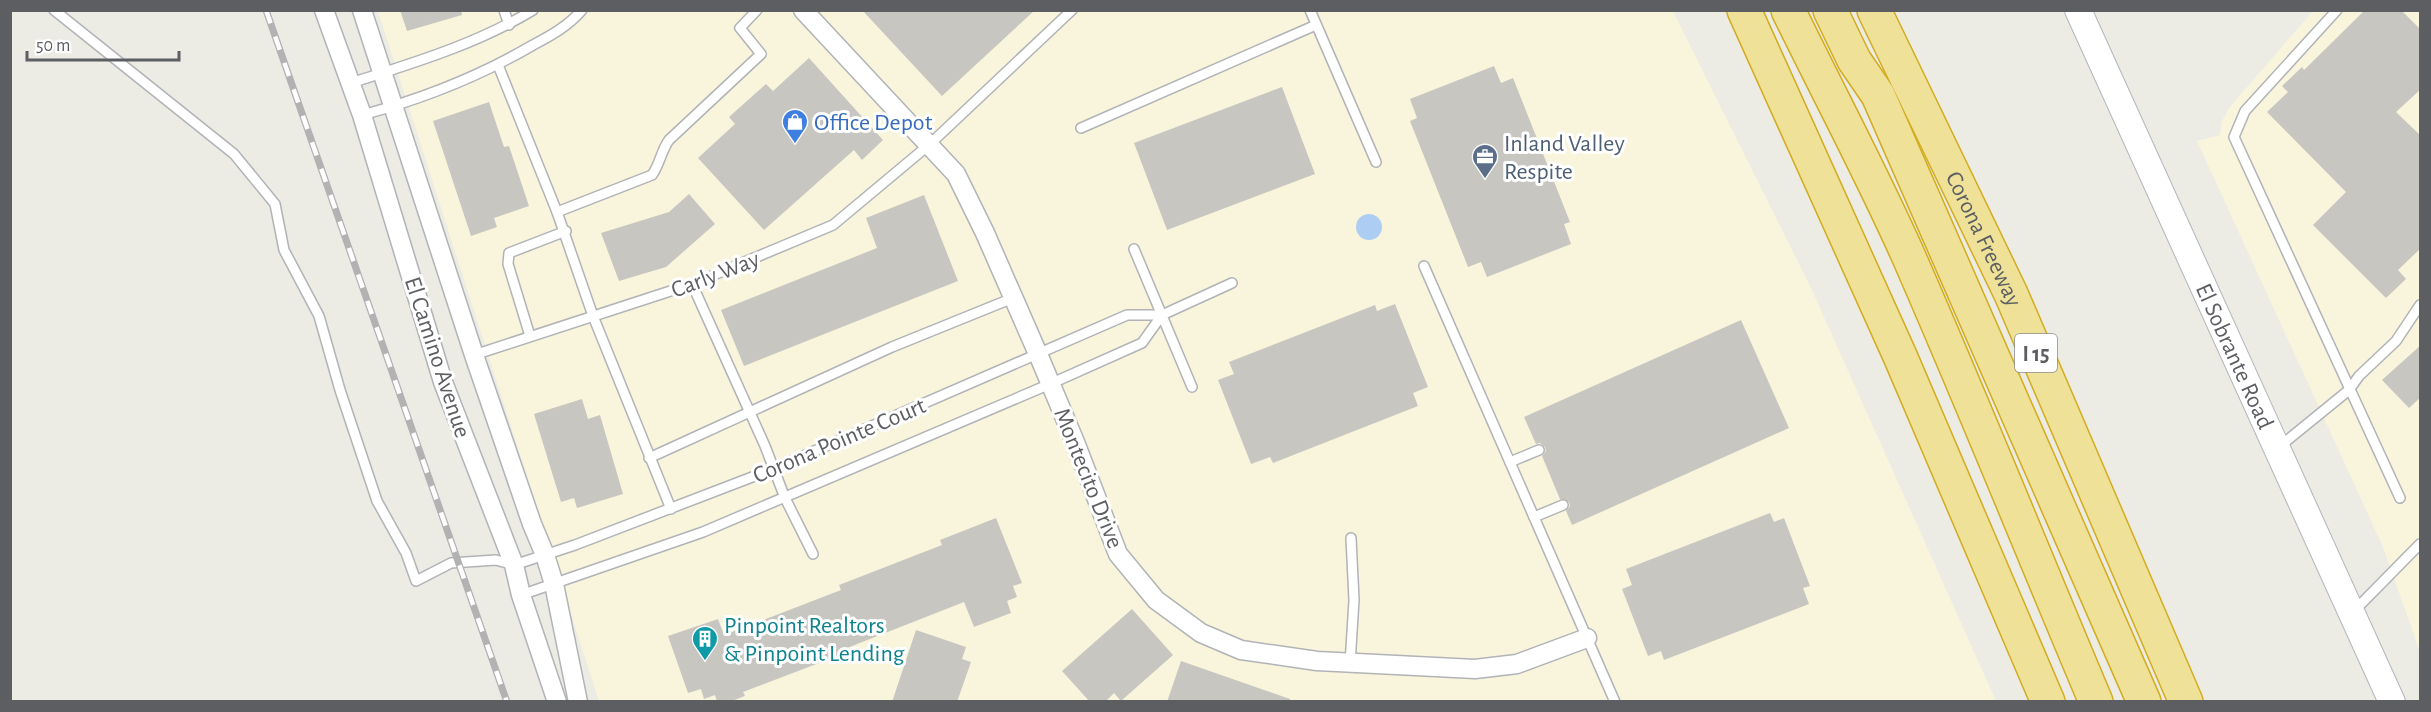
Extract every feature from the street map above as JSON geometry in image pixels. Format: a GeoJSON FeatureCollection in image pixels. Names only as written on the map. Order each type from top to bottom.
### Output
{"type":"FeatureCollection","features":[{"type":"Feature","properties":{"kind":"highway"},"geometry":{"type":"LineString","coordinates":[[1744,10],[1900,356],[2048,702]]}},
{"type":"Feature","properties":{"kind":"highway"},"geometry":{"type":"LineString","coordinates":[[1788,10],[1845,121],[1907,254],[2096,702]]}},
{"type":"Feature","properties":{"kind":"highway"},"geometry":{"type":"LineString","coordinates":[[1830,10],[1854,60],[1878,95],[2144,702]]}},
{"type":"Feature","properties":{"kind":"highway","name":"Corona Freeway"},"geometry":{"type":"LineString","coordinates":[[1874,10],[2011,294],[2186,702]]}},
{"type":"Feature","properties":{"kind":"highway"},"geometry":{"type":"LineString","coordinates":[[1854,60],[1864,104],[2120,702]]}},
{"type":"Feature","properties":{"kind":"highway"},"geometry":{"type":"LineString","coordinates":[[1822,80],[1832,125],[2073,702]]}},
{"type":"Feature","properties":{"kind":"street","name":"El Camino Avenue"},"geometry":{"type":"LineString","coordinates":[[324,10],[362,115],[443,382],[514,566],[521,595],[557,702]]}},
{"type":"Feature","properties":{"kind":"street","name":"El Camino Avenue"},"geometry":{"type":"LineString","coordinates":[[362,10],[474,355],[532,524],[545,555],[554,585],[578,702]]}},
{"type":"Feature","properties":{"kind":"street","name":"Montecito Drive"},"geometry":{"type":"LineString","coordinates":[[803,10],[956,174],[1038,354],[1118,554],[1155,600],[1201,633],[1241,650],[1350,664],[1475,669],[1517,664],[1587,638]]}},
{"type":"Feature","properties":{"kind":"street","name":"El Sobrante Road"},"geometry":{"type":"LineString","coordinates":[[2078,10],[2392,702]]}},
{"type":"Feature","properties":{"kind":"lane"},"geometry":{"type":"LineString","coordinates":[[54,10],[234,154],[275,204],[284,250],[319,316],[340,390],[377,501],[406,553],[416,581],[452,563],[496,560],[514,566]]}},
{"type":"Feature","properties":{"kind":"lane"},"geometry":{"type":"LineString","coordinates":[[504,10],[509,25]]}},
{"type":"Feature","properties":{"kind":"lane"},"geometry":{"type":"LineString","coordinates":[[351,83],[438,55],[509,25],[533,10]]}},
{"type":"Feature","properties":{"kind":"lane"},"geometry":{"type":"LineString","coordinates":[[362,115],[393,107],[498,65],[570,24],[582,10]]}},
{"type":"Feature","properties":{"kind":"lane"},"geometry":{"type":"LineString","coordinates":[[557,212],[652,176],[669,140],[761,54],[740,28],[757,10]]}},
{"type":"Feature","properties":{"kind":"lane","name":"Carly Way"},"geometry":{"type":"LineString","coordinates":[[474,355],[693,284],[833,225],[930,144],[1072,10]]}},
{"type":"Feature","properties":{"kind":"lane"},"geometry":{"type":"LineString","coordinates":[[1310,10],[1376,162]]}},
{"type":"Feature","properties":{"kind":"lane"},"geometry":{"type":"LineString","coordinates":[[2337,10],[2245,111],[2234,137],[2400,498]]}},
{"type":"Feature","properties":{"kind":"lane"},"geometry":{"type":"LineString","coordinates":[[1081,128],[1316,25]]}},
{"type":"Feature","properties":{"kind":"lane"},"geometry":{"type":"LineString","coordinates":[[498,65],[566,231],[593,316],[671,509]]}},
{"type":"Feature","properties":{"kind":"lane"},"geometry":{"type":"LineString","coordinates":[[530,336],[508,264],[509,252],[566,231]]}},
{"type":"Feature","properties":{"kind":"lane"},"geometry":{"type":"LineString","coordinates":[[1134,249],[1192,387]]}},
{"type":"Feature","properties":{"kind":"lane"},"geometry":{"type":"LineString","coordinates":[[1424,266],[1615,702]]}},
{"type":"Feature","properties":{"kind":"lane"},"geometry":{"type":"LineString","coordinates":[[1162,315],[1232,283]]}},
{"type":"Feature","properties":{"kind":"lane"},"geometry":{"type":"LineString","coordinates":[[693,284],[750,410],[785,498],[813,554]]}},
{"type":"Feature","properties":{"kind":"lane"},"geometry":{"type":"LineString","coordinates":[[649,458],[892,347],[1013,298]]}},
{"type":"Feature","properties":{"kind":"lane"},"geometry":{"type":"LineString","coordinates":[[2277,448],[2349,390],[2359,376],[2396,341],[2421,305]]}},
{"type":"Feature","properties":{"kind":"lane","name":"Corona Pointe Court"},"geometry":{"type":"LineString","coordinates":[[514,566],[773,469],[1127,315],[1162,315]]}},
{"type":"Feature","properties":{"kind":"lane","name":"Corona Pointe Court"},"geometry":{"type":"LineString","coordinates":[[521,595],[703,532],[1050,384],[1142,343],[1162,315]]}},
{"type":"Feature","properties":{"kind":"lane"},"geometry":{"type":"LineString","coordinates":[[1510,462],[1539,450]]}},
{"type":"Feature","properties":{"kind":"lane"},"geometry":{"type":"LineString","coordinates":[[1534,517],[1563,505]]}},
{"type":"Feature","properties":{"kind":"lane"},"geometry":{"type":"LineString","coordinates":[[1350,664],[1354,600],[1352,538]]}},
{"type":"Feature","properties":{"kind":"lane"},"geometry":{"type":"LineString","coordinates":[[2352,613],[2421,544]]}},
{"type":"Feature","properties":{"kind":"shaded area"},"geometry":{"type":"Polygon","coordinates":[[[378,11],[1673,11],[1811,288],[1996,701],[599,701],[378,11]]]}},
{"type":"Feature","properties":{"kind":"shaded area"},"geometry":{"type":"Polygon","coordinates":[[[2313,11],[2420,11],[2420,652],[2383,547],[2197,141],[2220,135],[2222,121],[2229,108],[2313,11]]]}},
{"type":"Feature","properties":{"kind":"water"},"geometry":{"type":"Polygon","coordinates":[[[1369,214],[1378,218],[1382,227],[1378,236],[1369,240],[1360,236],[1356,227],[1360,218],[1369,214]]]}},
{"type":"Feature","properties":{"kind":"building"},"geometry":{"type":"Polygon","coordinates":[[[400,10],[461,10],[462,15],[407,31],[400,10]]]}},
{"type":"Feature","properties":{"kind":"building"},"geometry":{"type":"Polygon","coordinates":[[[862,10],[1035,10],[942,96],[862,10]]]}},
{"type":"Feature","properties":{"kind":"building"},"geometry":{"type":"Polygon","coordinates":[[[2365,10],[2401,10],[2421,30],[2421,89],[2396,112],[2421,136],[2421,248],[2398,270],[2406,279],[2386,298],[2313,225],[2346,192],[2267,112],[2288,92],[2282,86],[2302,67],[2304,70],[2365,10]]]}},
{"type":"Feature","properties":{"kind":"building","name":"Office Depot"},"geometry":{"type":"Polygon","coordinates":[[[809,58],[883,140],[862,160],[854,150],[764,230],[698,158],[735,124],[729,117],[766,84],[773,91],[809,58]]]}},
{"type":"Feature","properties":{"kind":"building"},"geometry":{"type":"Polygon","coordinates":[[[1494,66],[1501,83],[1513,78],[1570,222],[1564,224],[1571,244],[1487,277],[1481,262],[1468,267],[1410,121],[1417,118],[1410,99],[1494,66]]]}},
{"type":"Feature","properties":{"kind":"building"},"geometry":{"type":"Polygon","coordinates":[[[1282,87],[1315,174],[1167,230],[1134,143],[1282,87]]]}},
{"type":"Feature","properties":{"kind":"building"},"geometry":{"type":"Polygon","coordinates":[[[489,102],[504,147],[509,146],[529,206],[494,218],[497,227],[471,236],[433,121],[489,102]]]}},
{"type":"Feature","properties":{"kind":"building"},"geometry":{"type":"Polygon","coordinates":[[[689,194],[715,224],[666,267],[619,281],[601,233],[669,212],[689,194]]]}},
{"type":"Feature","properties":{"kind":"building"},"geometry":{"type":"Polygon","coordinates":[[[924,195],[958,281],[744,366],[721,310],[877,248],[866,218],[924,195]]]}},
{"type":"Feature","properties":{"kind":"building"},"geometry":{"type":"Polygon","coordinates":[[[1395,304],[1428,387],[1413,393],[1418,406],[1273,463],[1270,457],[1251,464],[1218,380],[1234,374],[1229,362],[1375,305],[1377,311],[1395,304]]]}},
{"type":"Feature","properties":{"kind":"building"},"geometry":{"type":"Polygon","coordinates":[[[1741,320],[1789,428],[1572,525],[1566,511],[1570,506],[1569,502],[1560,499],[1542,456],[1546,451],[1545,447],[1540,443],[1536,444],[1524,417],[1741,320]]]}},
{"type":"Feature","properties":{"kind":"building"},"geometry":{"type":"Polygon","coordinates":[[[2421,345],[2421,397],[2409,408],[2382,380],[2421,345]]]}},
{"type":"Feature","properties":{"kind":"building"},"geometry":{"type":"Polygon","coordinates":[[[582,399],[588,419],[600,415],[623,494],[577,508],[574,498],[561,502],[534,414],[582,399]]]}},
{"type":"Feature","properties":{"kind":"building"},"geometry":{"type":"Polygon","coordinates":[[[1770,513],[1774,522],[1784,518],[1810,586],[1803,588],[1809,604],[1664,660],[1661,651],[1648,656],[1622,589],[1632,585],[1626,569],[1770,513]]]}},
{"type":"Feature","properties":{"kind":"building"},"geometry":{"type":"Polygon","coordinates":[[[996,518],[1022,583],[1013,586],[1017,597],[1007,601],[1011,613],[974,627],[964,602],[847,648],[848,652],[743,692],[745,696],[729,702],[717,702],[715,695],[704,699],[701,689],[688,693],[668,636],[718,619],[724,635],[841,590],[839,585],[942,545],[940,540],[996,518]]]}},
{"type":"Feature","properties":{"kind":"building"},"geometry":{"type":"Polygon","coordinates":[[[1132,609],[1173,655],[1121,701],[1114,693],[1105,702],[1090,702],[1062,671],[1132,609]]]}},
{"type":"Feature","properties":{"kind":"building"},"geometry":{"type":"Polygon","coordinates":[[[916,630],[966,647],[962,659],[971,662],[957,702],[892,702],[916,630]]]}},
{"type":"Feature","properties":{"kind":"building"},"geometry":{"type":"Polygon","coordinates":[[[1181,661],[1290,699],[1290,702],[1167,702],[1181,661]]]}},
{"type":"Feature","properties":{"kind":"railway"},"geometry":{"type":"LineString","coordinates":[[266,10],[507,702]]}},
{"type":"Feature","properties":{"kind":"place","name":"Office Depot"},"geometry":{"type":"Point","coordinates":[795,145]}},
{"type":"Feature","properties":{"kind":"place","name":"Inland Valley Respite"},"geometry":{"type":"Point","coordinates":[1485,180]}},
{"type":"Feature","properties":{"kind":"place","name":"Pinpoint Realtors & Pinpoint Lending"},"geometry":{"type":"Point","coordinates":[705,662]}}]}
